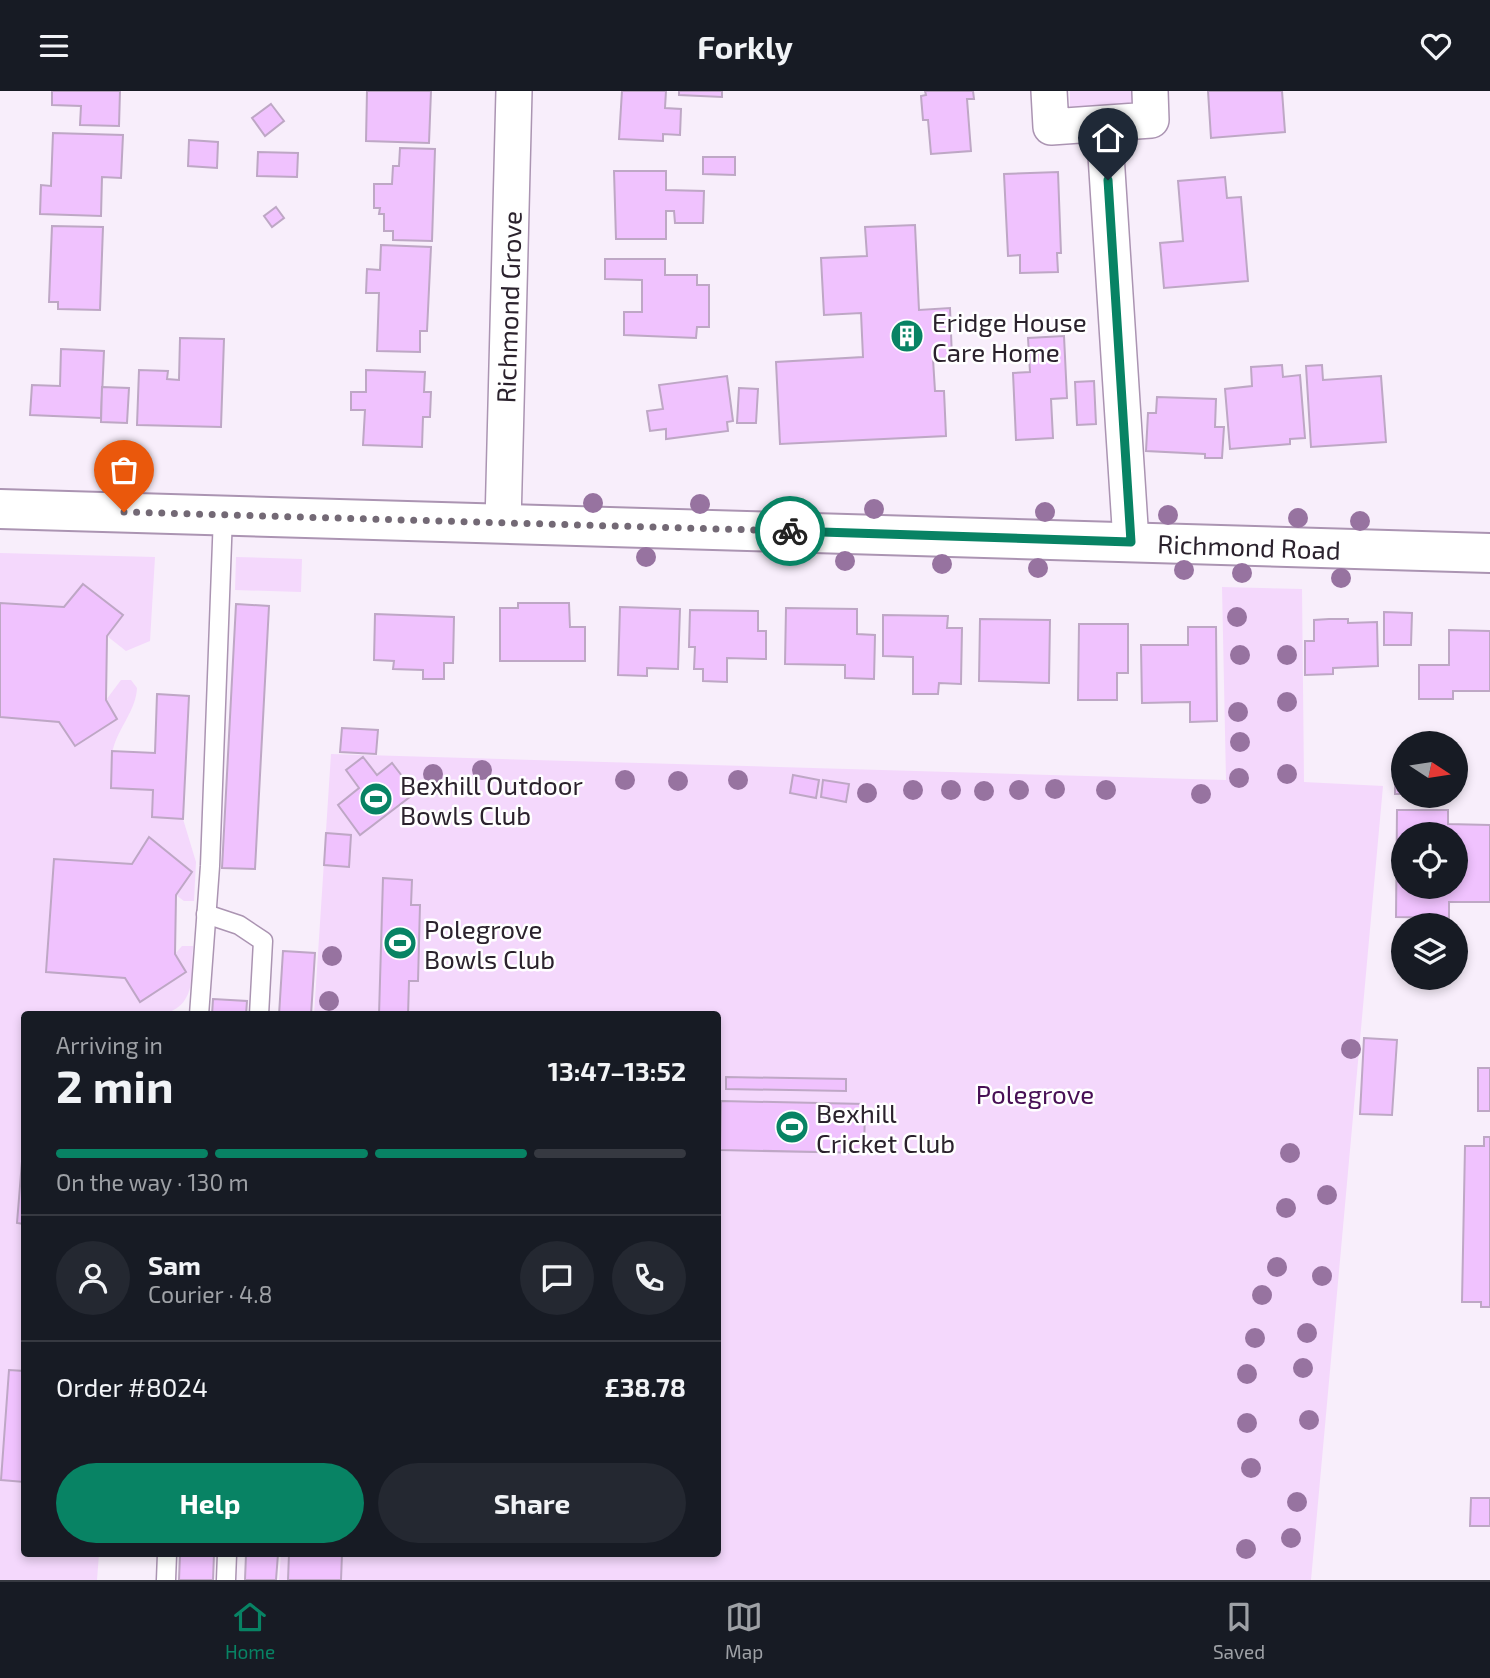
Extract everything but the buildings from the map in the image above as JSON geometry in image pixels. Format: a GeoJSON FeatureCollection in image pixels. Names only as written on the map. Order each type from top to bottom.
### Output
{"type":"FeatureCollection","features":[{"type":"Feature","properties":{"kind":"main road","name":"Richmond Road"},"geometry":{"type":"LineString","coordinates":[[0,509],[1490,553]]}},
{"type":"Feature","properties":{"kind":"street","name":"Richmond Grove"},"geometry":{"type":"LineString","coordinates":[[503,524],[514,91]]}},
{"type":"Feature","properties":{"kind":"street"},"geometry":{"type":"LineString","coordinates":[[1049,91],[1051,127],[1152,120],[1150,91]]}},
{"type":"Feature","properties":{"kind":"street"},"geometry":{"type":"LineString","coordinates":[[1104,124],[1131,542]]}},
{"type":"Feature","properties":{"kind":"lane"},"geometry":{"type":"LineString","coordinates":[[199,1011],[223,516]]}},
{"type":"Feature","properties":{"kind":"lane"},"geometry":{"type":"LineString","coordinates":[[206,914],[239,925],[263,940],[258,1011]]}},
{"type":"Feature","properties":{"kind":"lane"},"geometry":{"type":"LineString","coordinates":[[166,1580],[167,1557]]}},
{"type":"Feature","properties":{"kind":"lane"},"geometry":{"type":"LineString","coordinates":[[226,1580],[228,1557]]}},
{"type":"Feature","properties":{"kind":"green space"},"geometry":{"type":"Polygon","coordinates":[[[1070,91],[1132,91],[1133,107],[1070,111],[1070,91]]]}},
{"type":"Feature","properties":{"kind":"green space"},"geometry":{"type":"Polygon","coordinates":[[[0,553],[155,557],[150,641],[126,651],[107,636],[123,615],[83,584],[64,607],[0,603],[0,553]]]}},
{"type":"Feature","properties":{"kind":"green space"},"geometry":{"type":"Polygon","coordinates":[[[236,557],[302,559],[301,592],[235,590],[236,557]]]}},
{"type":"Feature","properties":{"kind":"green space","name":"Polegrove"},"geometry":{"type":"Polygon","coordinates":[[[1222,587],[1302,589],[1304,782],[1383,786],[1311,1580],[279,1580],[281,1557],[721,1557],[721,1011],[314,1011],[331,754],[1226,780],[1222,587]]]}},
{"type":"Feature","properties":{"kind":"green space"},"geometry":{"type":"Polygon","coordinates":[[[121,680],[131,680],[137,688],[134,704],[113,749],[111,788],[153,790],[152,817],[183,819],[196,862],[194,901],[184,901],[176,895],[191,872],[55,859],[46,971],[125,978],[140,1002],[186,973],[175,954],[182,946],[193,946],[190,989],[186,998],[172,1011],[21,1011],[21,1174],[17,1223],[21,1224],[21,1371],[10,1370],[1,1480],[21,1482],[21,1557],[99,1557],[97,1580],[0,1580],[0,717],[59,722],[76,746],[116,719],[106,700],[121,680]]]}},
{"type":"Feature","properties":{"kind":"way so far"},"geometry":{"type":"LineString","coordinates":[[124,512],[790,531]]}},
{"type":"Feature","properties":{"kind":"place","name":"Eridge House Care Home"},"geometry":{"type":"Point","coordinates":[907,336]}},
{"type":"Feature","properties":{"kind":"place","name":"Bexhill Outdoor Bowls Club"},"geometry":{"type":"Point","coordinates":[376,799]}},
{"type":"Feature","properties":{"kind":"place","name":"Polegrove Bowls Club"},"geometry":{"type":"Point","coordinates":[400,943]}},
{"type":"Feature","properties":{"kind":"place","name":"Bexhill Cricket Club"},"geometry":{"type":"Point","coordinates":[792,1127]}},
{"type":"Feature","properties":{"kind":"route"},"geometry":{"type":"LineString","coordinates":[[790,531],[1131,542],[1108,180]]}}]}
